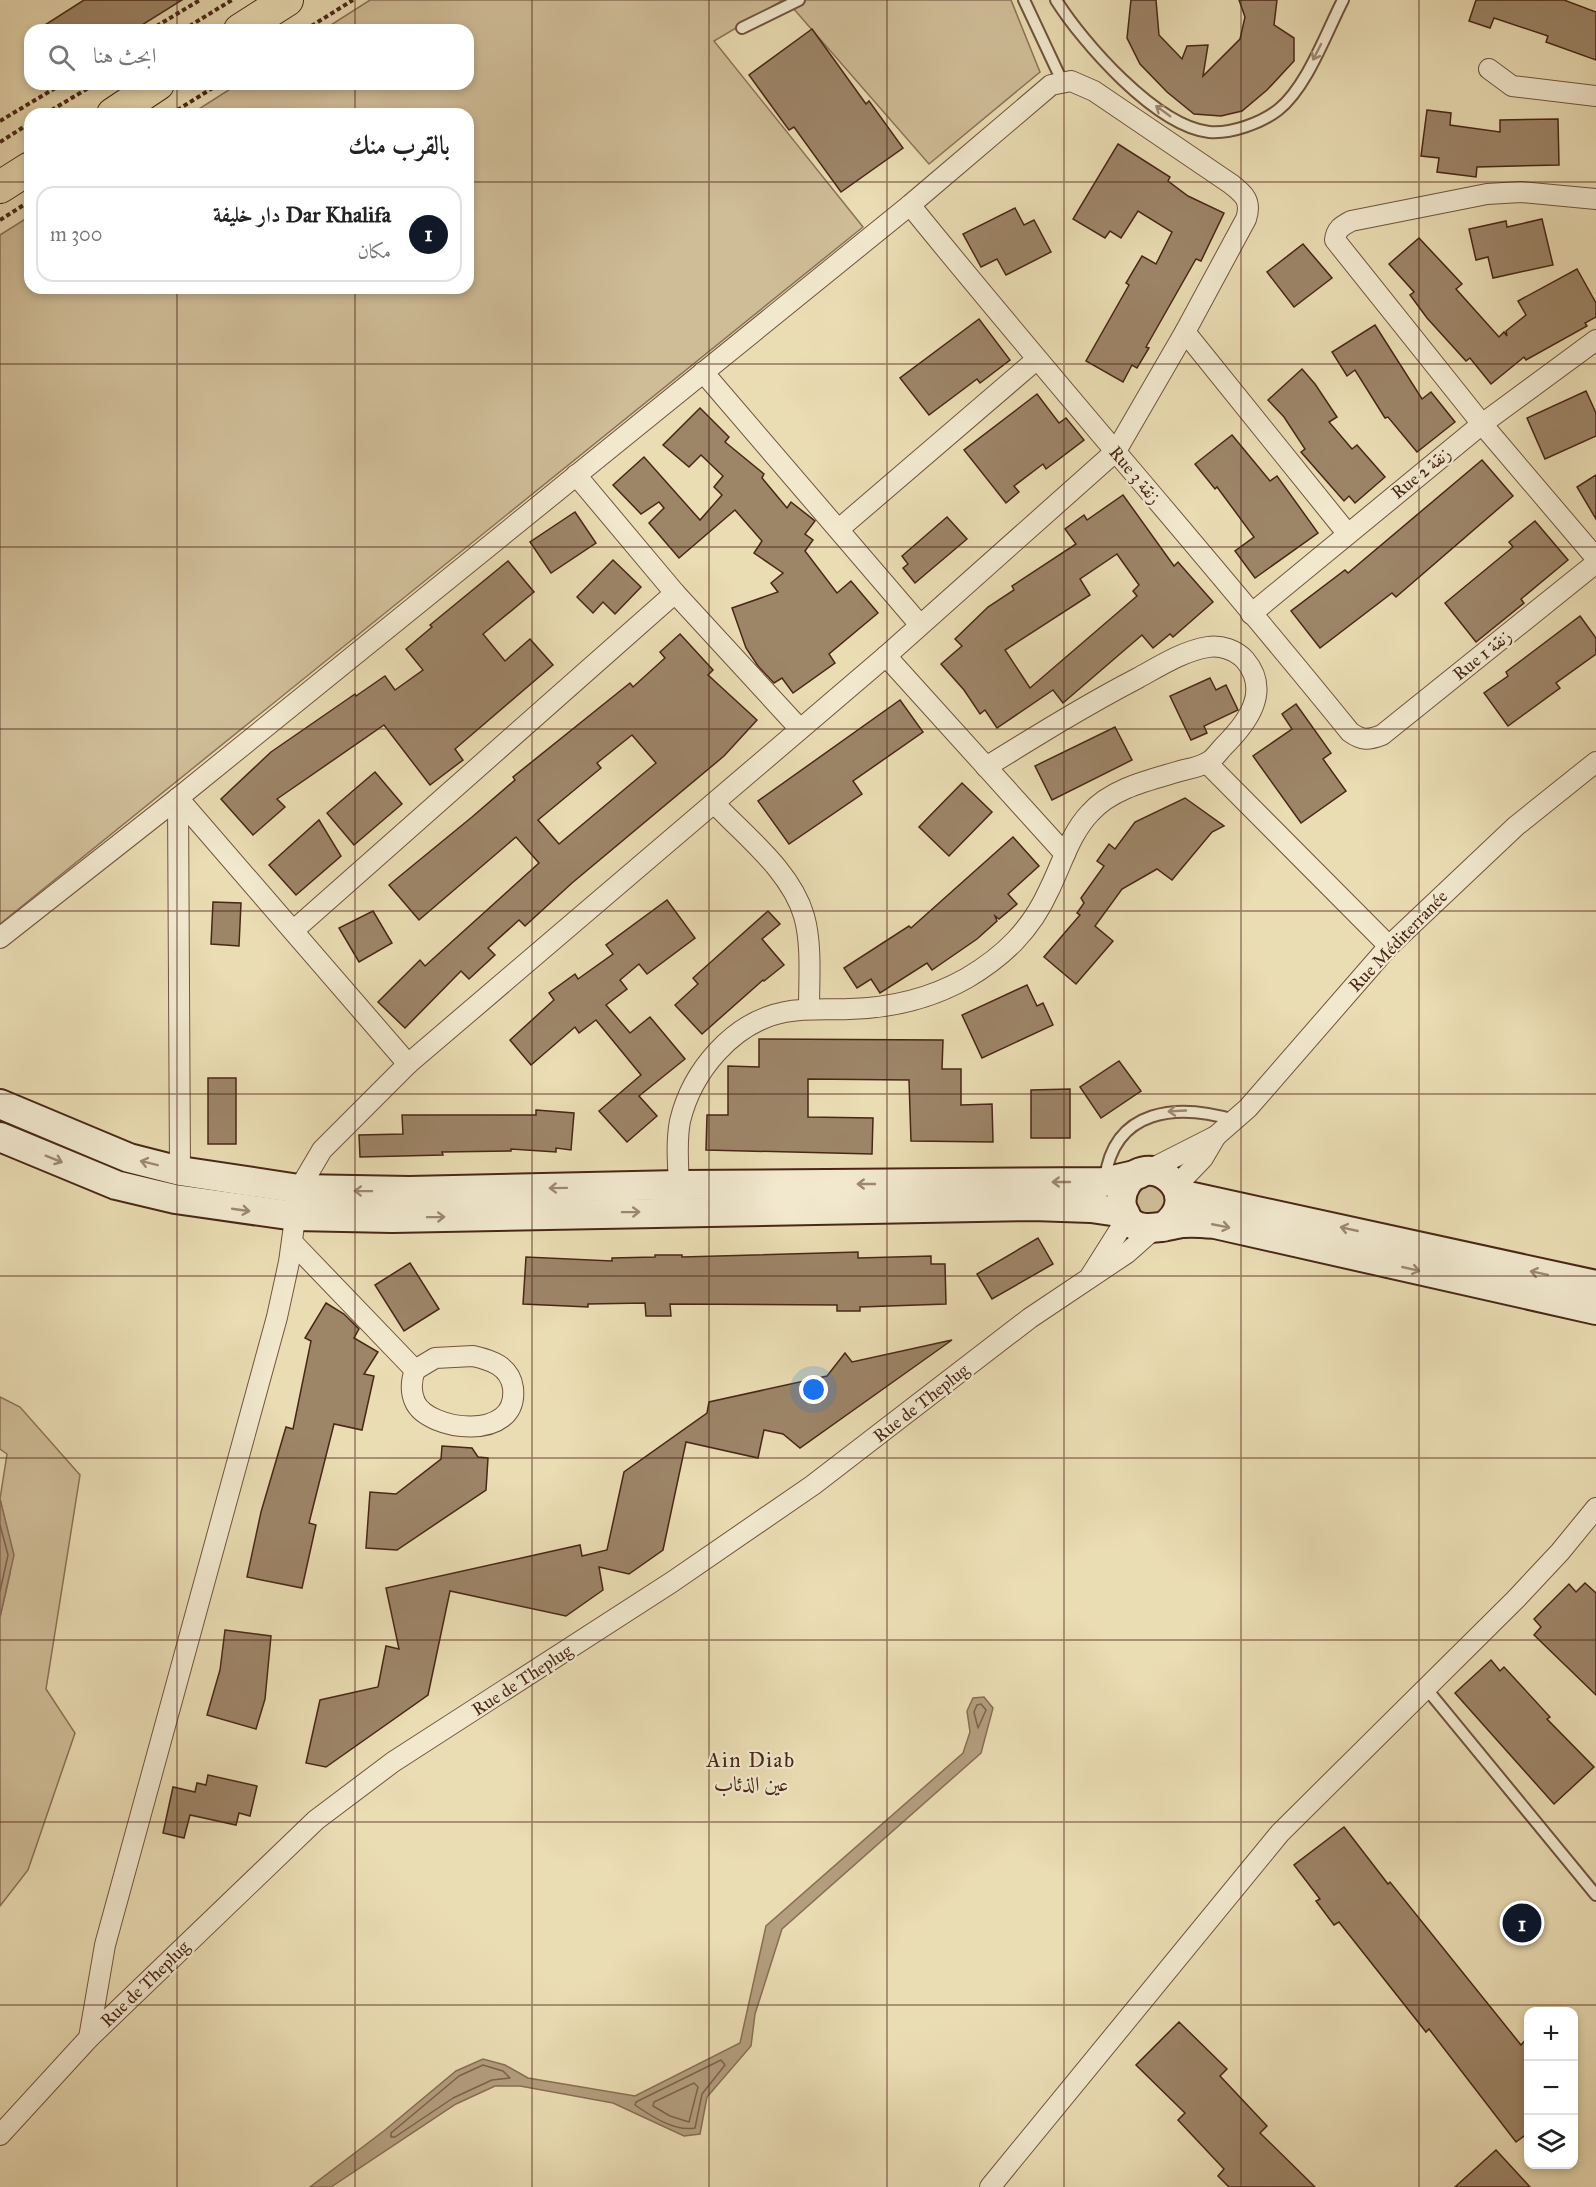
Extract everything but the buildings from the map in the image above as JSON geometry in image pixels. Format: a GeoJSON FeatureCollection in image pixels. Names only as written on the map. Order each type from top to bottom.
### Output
{"type":"FeatureCollection","features":[{"type":"Feature","properties":{"kind":"main road"},"geometry":{"type":"LineString","coordinates":[[249,24],[287,0]]}},
{"type":"Feature","properties":{"kind":"main road"},"geometry":{"type":"LineString","coordinates":[[122,108],[149,90]]}},
{"type":"Feature","properties":{"kind":"main road"},"geometry":{"type":"LineString","coordinates":[[0,187],[24,172]]}},
{"type":"Feature","properties":{"kind":"street"},"geometry":{"type":"LineString","coordinates":[[1489,69],[1512,86],[1596,96]]}},
{"type":"Feature","properties":{"kind":"street"},"geometry":{"type":"LineString","coordinates":[[0,938],[178,798],[910,205],[1039,94],[1062,81],[1071,81],[1094,91],[1231,184],[1248,200],[1249,209],[1246,219],[1185,332],[1116,451],[886,656],[408,1064],[322,1150],[295,1216],[277,1317],[105,1945],[89,2038]]}},
{"type":"Feature","properties":{"kind":"street"},"geometry":{"type":"LineString","coordinates":[[1596,199],[1521,192],[1487,194],[1352,221],[1335,233],[1338,247],[1596,560]]}},
{"type":"Feature","properties":{"kind":"street","name":"Rue 3 زنقة"},"geometry":{"type":"LineString","coordinates":[[910,205],[1036,360],[1116,451],[1350,732],[1364,740]]}},
{"type":"Feature","properties":{"kind":"street"},"geometry":{"type":"LineString","coordinates":[[1185,332],[1347,532]]}},
{"type":"Feature","properties":{"kind":"street","name":"Rue 2 زنقة"},"geometry":{"type":"LineString","coordinates":[[1251,614],[1347,532],[1482,424],[1596,340]]}},
{"type":"Feature","properties":{"kind":"street"},"geometry":{"type":"LineString","coordinates":[[839,529],[1036,360]]}},
{"type":"Feature","properties":{"kind":"street"},"geometry":{"type":"LineString","coordinates":[[703,372],[920,625]]}},
{"type":"Feature","properties":{"kind":"street"},"geometry":{"type":"LineString","coordinates":[[576,475],[675,593],[800,729]]}},
{"type":"Feature","properties":{"kind":"street","name":"Rue 1 زنقة"},"geometry":{"type":"LineString","coordinates":[[1364,740],[1382,735],[1596,560]]}},
{"type":"Feature","properties":{"kind":"street"},"geometry":{"type":"LineString","coordinates":[[294,930],[675,593]]}},
{"type":"Feature","properties":{"kind":"street"},"geometry":{"type":"LineString","coordinates":[[679,1185],[680,1121],[692,1090],[711,1059],[741,1031],[762,1019],[809,1009],[848,1009],[902,1003],[937,994],[1002,956],[1028,929],[1065,854],[1091,812],[1108,798],[1143,782],[1207,763],[1247,720],[1256,704],[1257,685],[1252,671],[1243,658],[1231,649],[1211,646],[1173,660],[1105,695],[986,766]]}},
{"type":"Feature","properties":{"kind":"street"},"geometry":{"type":"LineString","coordinates":[[886,656],[1065,854]]}},
{"type":"Feature","properties":{"kind":"street","name":"Rue Méditerranée"},"geometry":{"type":"LineString","coordinates":[[1143,1173],[1216,1136],[1248,1108],[1389,946],[1516,826],[1596,762]]}},
{"type":"Feature","properties":{"kind":"street"},"geometry":{"type":"LineString","coordinates":[[1207,763],[1389,946]]}},
{"type":"Feature","properties":{"kind":"street"},"geometry":{"type":"LineString","coordinates":[[178,798],[408,1064]]}},
{"type":"Feature","properties":{"kind":"street"},"geometry":{"type":"LineString","coordinates":[[178,798],[180,1171]]}},
{"type":"Feature","properties":{"kind":"street"},"geometry":{"type":"LineString","coordinates":[[714,803],[779,871],[796,897],[804,916],[809,1009]]}},
{"type":"Feature","properties":{"kind":"street"},"geometry":{"type":"LineString","coordinates":[[0,1104],[129,1158],[180,1171],[295,1216],[415,1370]]}},
{"type":"Feature","properties":{"kind":"street","name":"Rue Méditerranée"},"geometry":{"type":"LineString","coordinates":[[1178,1190],[1203,1158],[1216,1136]]}},
{"type":"Feature","properties":{"kind":"street"},"geometry":{"type":"LineString","coordinates":[[0,1137],[116,1185],[175,1199],[295,1216],[392,1218],[1033,1206],[1090,1208],[1126,1215],[1144,1228],[1196,1222],[1215,1224],[1596,1310]]}},
{"type":"Feature","properties":{"kind":"street"},"geometry":{"type":"LineString","coordinates":[[295,1216],[410,1191],[679,1185],[1104,1182],[1143,1173],[1164,1174],[1178,1190],[1596,1285]]}},
{"type":"Feature","properties":{"kind":"street"},"geometry":{"type":"LineString","coordinates":[[1090,1277],[1126,1215],[1123,1192],[1132,1178],[1143,1173]]}},
{"type":"Feature","properties":{"kind":"street"},"geometry":{"type":"LineString","coordinates":[[1090,1277],[1127,1253],[1177,1213],[1178,1190]]}},
{"type":"Feature","properties":{"kind":"street","name":"Rue de Theplug"},"geometry":{"type":"LineString","coordinates":[[0,2135],[89,2038],[315,1820],[393,1762],[672,1582],[813,1485],[1030,1318],[1090,1277]]}},
{"type":"Feature","properties":{"kind":"street"},"geometry":{"type":"LineString","coordinates":[[472,1356],[490,1360],[506,1371],[510,1378],[512,1406],[507,1414],[489,1425],[460,1425],[434,1418],[415,1402],[411,1383],[415,1370],[435,1358],[472,1356]]}},
{"type":"Feature","properties":{"kind":"street"},"geometry":{"type":"LineString","coordinates":[[990,2187],[1280,1833],[1515,1600],[1560,1552],[1596,1508]]}},
{"type":"Feature","properties":{"kind":"lane"},"geometry":{"type":"LineString","coordinates":[[742,28],[799,0]]}},
{"type":"Feature","properties":{"kind":"lane"},"geometry":{"type":"LineString","coordinates":[[1024,0],[1062,81]]}},
{"type":"Feature","properties":{"kind":"lane"},"geometry":{"type":"LineString","coordinates":[[1056,0],[1105,63],[1136,92],[1175,120],[1209,132],[1244,128],[1278,110],[1299,88],[1343,0]]}},
{"type":"Feature","properties":{"kind":"lane"},"geometry":{"type":"LineString","coordinates":[[1104,1182],[1108,1160],[1116,1145],[1124,1134],[1147,1118],[1176,1110],[1211,1113],[1234,1120]]}},
{"type":"Feature","properties":{"kind":"lane"},"geometry":{"type":"LineString","coordinates":[[1425,1687],[1596,1895]]}},
{"type":"Feature","properties":{"kind":"path"},"geometry":{"type":"LineString","coordinates":[[160,24],[200,0]]}},
{"type":"Feature","properties":{"kind":"path"},"geometry":{"type":"LineString","coordinates":[[193,24],[232,0]]}},
{"type":"Feature","properties":{"kind":"path"},"geometry":{"type":"LineString","coordinates":[[315,24],[353,0]]}},
{"type":"Feature","properties":{"kind":"path"},"geometry":{"type":"LineString","coordinates":[[0,121],[52,90]]}},
{"type":"Feature","properties":{"kind":"path"},"geometry":{"type":"LineString","coordinates":[[55,108],[84,90]]}},
{"type":"Feature","properties":{"kind":"path"},"geometry":{"type":"LineString","coordinates":[[181,108],[209,90]]}},
{"type":"Feature","properties":{"kind":"path"},"geometry":{"type":"LineString","coordinates":[[0,142],[24,127]]}},
{"type":"Feature","properties":{"kind":"path"},"geometry":{"type":"LineString","coordinates":[[0,220],[24,205]]}},
{"type":"Feature","properties":{"kind":"shaded area"},"geometry":{"type":"Polygon","coordinates":[[[370,0],[783,0],[714,41],[863,227],[0,924],[0,235],[24,220],[24,294],[474,294],[474,108],[200,108],[229,90],[474,90],[474,24],[332,24],[370,0]]]}},
{"type":"Feature","properties":{"kind":"shaded area"},"geometry":{"type":"Polygon","coordinates":[[[786,0],[1011,0],[1040,72],[929,164],[786,0]]]}},
{"type":"Feature","properties":{"kind":"shaded area"},"geometry":{"type":"Polygon","coordinates":[[[1146,1185],[1163,1187],[1168,1209],[1148,1218],[1136,1207],[1135,1197],[1146,1185]]]}},
{"type":"Feature","properties":{"kind":"shaded area"},"geometry":{"type":"Polygon","coordinates":[[[0,1397],[20,1407],[80,1475],[46,1689],[75,1733],[28,1870],[0,1906],[0,1617],[10,1574],[11,1546],[0,1499],[7,1454],[0,1449],[0,1397]]]}},
{"type":"Feature","properties":{"kind":"water"},"geometry":{"type":"Polygon","coordinates":[[[0,1499],[14,1555],[0,1617],[0,1499]]]}},
{"type":"Feature","properties":{"kind":"water"},"geometry":{"type":"Polygon","coordinates":[[[984,1697],[993,1708],[981,1753],[782,1929],[755,2014],[751,2046],[707,2097],[700,2134],[684,2136],[613,2103],[520,2086],[495,2086],[456,2104],[331,2187],[310,2187],[385,2130],[456,2071],[483,2059],[505,2065],[528,2078],[635,2096],[740,2043],[766,1926],[963,1753],[970,1732],[967,1711],[973,1698],[984,1697]]]}},
{"type":"Feature","properties":{"kind":"place","name":"Dar Khalifa دار خليفة"},"geometry":{"type":"Point","coordinates":[1522,1923]}},
{"type":"Feature","properties":{"kind":"district","name":"Ain Diab عين الذئاب"},"geometry":{"type":"Point","coordinates":[751,1772]}}]}
